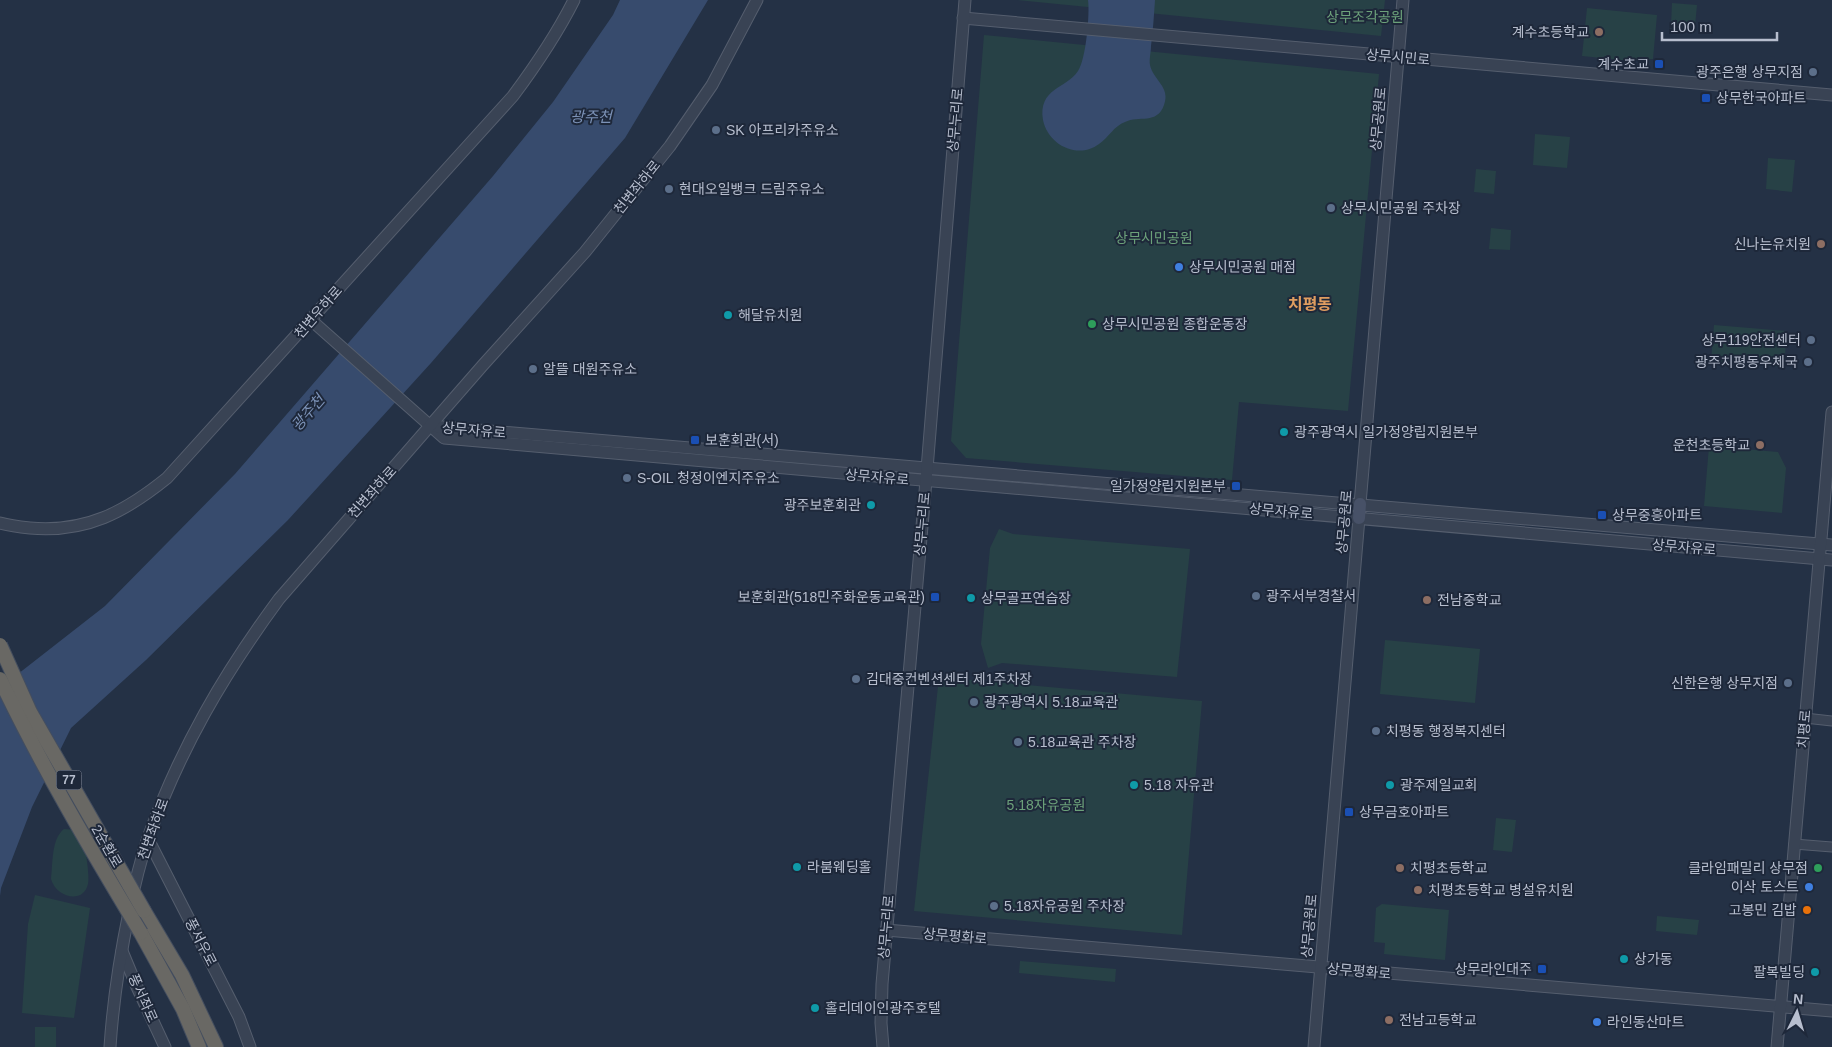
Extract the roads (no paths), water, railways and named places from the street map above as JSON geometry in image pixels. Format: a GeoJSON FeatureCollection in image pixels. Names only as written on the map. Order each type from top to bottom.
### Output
{"type":"FeatureCollection","features":[{"type":"Feature","properties":{"kind":"highway","name":"2순환로"},"geometry":{"type":"LineString","coordinates":[[0,645],[30,712],[182,975],[216,1047]]}},
{"type":"Feature","properties":{"kind":"highway","name":"2순환로"},"geometry":{"type":"LineString","coordinates":[[0,679],[25,732],[184,1009],[199,1047]]}},
{"type":"Feature","properties":{"kind":"main road","name":"상무공원로"},"geometry":{"type":"LineString","coordinates":[[1359,518],[1360,504]]}},
{"type":"Feature","properties":{"kind":"street","name":"천변우하로"},"geometry":{"type":"LineString","coordinates":[[0,523],[9,526],[41,529],[83,525],[121,511],[145,496],[167,478],[311,320],[365,257],[513,96],[532,71],[563,22],[574,0]]}},
{"type":"Feature","properties":{"kind":"street","name":"천변좌하로"},"geometry":{"type":"LineString","coordinates":[[110,1047],[112,1016],[122,949],[135,883],[148,839],[180,758],[218,687],[279,599],[483,365],[585,252],[670,146],[712,85],[757,0]]}},
{"type":"Feature","properties":{"kind":"street","name":"상무누리로"},"geometry":{"type":"LineString","coordinates":[[883,1047],[881,1005],[886,930],[927,469],[965,0]]}},
{"type":"Feature","properties":{"kind":"street","name":"상무공원로"},"geometry":{"type":"LineString","coordinates":[[1360,504],[1403,0]]}},
{"type":"Feature","properties":{"kind":"street","name":"상무시민로"},"geometry":{"type":"LineString","coordinates":[[963,18],[1832,95]]}},
{"type":"Feature","properties":{"kind":"street"},"geometry":{"type":"LineString","coordinates":[[311,320],[431,426]]}},
{"type":"Feature","properties":{"kind":"street","name":"치평로"},"geometry":{"type":"LineString","coordinates":[[1778,1047],[1804,718],[1819,559],[1826,545],[1832,412]]}},
{"type":"Feature","properties":{"kind":"street","name":"상무자유로"},"geometry":{"type":"LineString","coordinates":[[431,426],[1826,545]]}},
{"type":"Feature","properties":{"kind":"street","name":"상무자유로"},"geometry":{"type":"LineString","coordinates":[[431,426],[444,438],[925,482],[1832,560]]}},
{"type":"Feature","properties":{"kind":"street","name":"상무공원로"},"geometry":{"type":"LineString","coordinates":[[1314,1047],[1359,518]]}},
{"type":"Feature","properties":{"kind":"street"},"geometry":{"type":"LineString","coordinates":[[1804,718],[1832,721]]}},
{"type":"Feature","properties":{"kind":"street","name":"풍서우로"},"geometry":{"type":"LineString","coordinates":[[148,839],[239,1017],[250,1047]]}},
{"type":"Feature","properties":{"kind":"street"},"geometry":{"type":"LineString","coordinates":[[1794,844],[1832,847]]}},
{"type":"Feature","properties":{"kind":"street","name":"상무평화로"},"geometry":{"type":"LineString","coordinates":[[886,930],[1832,1011]]}},
{"type":"Feature","properties":{"kind":"street","name":"풍서좌로"},"geometry":{"type":"LineString","coordinates":[[122,949],[137,987],[166,1047]]}},
{"type":"Feature","properties":{"kind":"water","name":"광주천"},"geometry":{"type":"Polygon","coordinates":[[[620,0],[708,0],[625,138],[431,363],[288,520],[146,660],[71,728],[32,807],[1,888],[0,896],[0,688],[105,606],[235,474],[493,176],[553,102],[613,15],[620,0]]]}},
{"type":"Feature","properties":{"kind":"water"},"geometry":{"type":"Polygon","coordinates":[[[1088,0],[1155,0],[1150,65],[1163,88],[1166,99],[1161,111],[1157,115],[1125,122],[1099,144],[1091,149],[1082,151],[1065,147],[1051,137],[1043,120],[1043,109],[1049,95],[1073,77],[1081,65],[1087,36],[1088,0]]]}},
{"type":"Feature","properties":{"kind":"place","name":"계수초등학교"},"geometry":{"type":"Point","coordinates":[1599,32]}},
{"type":"Feature","properties":{"kind":"place","name":"계수초교"},"geometry":{"type":"Point","coordinates":[1659,64]}},
{"type":"Feature","properties":{"kind":"place","name":"광주은행 상무지점"},"geometry":{"type":"Point","coordinates":[1813,72]}},
{"type":"Feature","properties":{"kind":"place","name":"상무한국아파트"},"geometry":{"type":"Point","coordinates":[1706,98]}},
{"type":"Feature","properties":{"kind":"place","name":"SK 아프리카주유소"},"geometry":{"type":"Point","coordinates":[716,130]}},
{"type":"Feature","properties":{"kind":"place","name":"현대오일뱅크 드림주유소"},"geometry":{"type":"Point","coordinates":[669,189]}},
{"type":"Feature","properties":{"kind":"place","name":"상무시민공원 주차장"},"geometry":{"type":"Point","coordinates":[1331,208]}},
{"type":"Feature","properties":{"kind":"place","name":"신나는유치원"},"geometry":{"type":"Point","coordinates":[1821,244]}},
{"type":"Feature","properties":{"kind":"place","name":"상무시민공원 매점"},"geometry":{"type":"Point","coordinates":[1179,267]}},
{"type":"Feature","properties":{"kind":"place","name":"해달유치원"},"geometry":{"type":"Point","coordinates":[728,315]}},
{"type":"Feature","properties":{"kind":"place","name":"상무시민공원 종합운동장"},"geometry":{"type":"Point","coordinates":[1092,324]}},
{"type":"Feature","properties":{"kind":"place","name":"상무119안전센터"},"geometry":{"type":"Point","coordinates":[1811,340]}},
{"type":"Feature","properties":{"kind":"place","name":"광주치평동우체국"},"geometry":{"type":"Point","coordinates":[1808,362]}},
{"type":"Feature","properties":{"kind":"place","name":"알뜰 대원주유소"},"geometry":{"type":"Point","coordinates":[533,369]}},
{"type":"Feature","properties":{"kind":"place","name":"광주광역시 일가정양립지원본부"},"geometry":{"type":"Point","coordinates":[1284,432]}},
{"type":"Feature","properties":{"kind":"place","name":"보훈회관(서)"},"geometry":{"type":"Point","coordinates":[695,440]}},
{"type":"Feature","properties":{"kind":"place","name":"운천초등학교"},"geometry":{"type":"Point","coordinates":[1760,445]}},
{"type":"Feature","properties":{"kind":"place","name":"S-OIL 청정이엔지주유소"},"geometry":{"type":"Point","coordinates":[627,478]}},
{"type":"Feature","properties":{"kind":"place","name":"일가정양립지원본부"},"geometry":{"type":"Point","coordinates":[1236,486]}},
{"type":"Feature","properties":{"kind":"place","name":"광주보훈회관"},"geometry":{"type":"Point","coordinates":[871,505]}},
{"type":"Feature","properties":{"kind":"place","name":"상무중흥아파트"},"geometry":{"type":"Point","coordinates":[1602,515]}},
{"type":"Feature","properties":{"kind":"place","name":"광주서부경찰서"},"geometry":{"type":"Point","coordinates":[1256,596]}},
{"type":"Feature","properties":{"kind":"place","name":"보훈회관(518민주화운동교육관)"},"geometry":{"type":"Point","coordinates":[935,597]}},
{"type":"Feature","properties":{"kind":"place","name":"상무골프연습장"},"geometry":{"type":"Point","coordinates":[971,598]}},
{"type":"Feature","properties":{"kind":"place","name":"전남중학교"},"geometry":{"type":"Point","coordinates":[1427,600]}},
{"type":"Feature","properties":{"kind":"place","name":"김대중컨벤션센터 제1주차장"},"geometry":{"type":"Point","coordinates":[856,679]}},
{"type":"Feature","properties":{"kind":"place","name":"신한은행 상무지점"},"geometry":{"type":"Point","coordinates":[1788,683]}},
{"type":"Feature","properties":{"kind":"place","name":"광주광역시 5.18교육관"},"geometry":{"type":"Point","coordinates":[974,702]}},
{"type":"Feature","properties":{"kind":"place","name":"치평동 행정복지센터"},"geometry":{"type":"Point","coordinates":[1376,731]}},
{"type":"Feature","properties":{"kind":"place","name":"5.18교육관 주차장"},"geometry":{"type":"Point","coordinates":[1018,742]}},
{"type":"Feature","properties":{"kind":"place","name":"5.18 자유관"},"geometry":{"type":"Point","coordinates":[1134,785]}},
{"type":"Feature","properties":{"kind":"place","name":"광주제일교회"},"geometry":{"type":"Point","coordinates":[1390,785]}},
{"type":"Feature","properties":{"kind":"place","name":"상무금호아파트"},"geometry":{"type":"Point","coordinates":[1349,812]}},
{"type":"Feature","properties":{"kind":"place","name":"라붐웨딩홀"},"geometry":{"type":"Point","coordinates":[797,867]}},
{"type":"Feature","properties":{"kind":"place","name":"치평초등학교"},"geometry":{"type":"Point","coordinates":[1400,868]}},
{"type":"Feature","properties":{"kind":"place","name":"클라임패밀리 상무점"},"geometry":{"type":"Point","coordinates":[1818,868]}},
{"type":"Feature","properties":{"kind":"place","name":"이삭 토스트"},"geometry":{"type":"Point","coordinates":[1809,887]}},
{"type":"Feature","properties":{"kind":"place","name":"치평초등학교 병설유치원"},"geometry":{"type":"Point","coordinates":[1418,890]}},
{"type":"Feature","properties":{"kind":"place","name":"5.18자유공원 주차장"},"geometry":{"type":"Point","coordinates":[994,906]}},
{"type":"Feature","properties":{"kind":"place","name":"고봉민 김밥"},"geometry":{"type":"Point","coordinates":[1807,910]}},
{"type":"Feature","properties":{"kind":"place","name":"상가동"},"geometry":{"type":"Point","coordinates":[1624,959]}},
{"type":"Feature","properties":{"kind":"place","name":"상무라인대주"},"geometry":{"type":"Point","coordinates":[1542,969]}},
{"type":"Feature","properties":{"kind":"place","name":"팔복빌딩"},"geometry":{"type":"Point","coordinates":[1815,972]}},
{"type":"Feature","properties":{"kind":"place","name":"홀리데이인광주호텔"},"geometry":{"type":"Point","coordinates":[815,1008]}},
{"type":"Feature","properties":{"kind":"place","name":"전남고등학교"},"geometry":{"type":"Point","coordinates":[1389,1020]}},
{"type":"Feature","properties":{"kind":"place","name":"라인동산마트"},"geometry":{"type":"Point","coordinates":[1597,1022]}},
{"type":"Feature","properties":{"kind":"district","name":"치평동"},"geometry":{"type":"Point","coordinates":[1310,304]}},
{"type":"Feature","properties":{"kind":"park label","name":"상무조각공원"},"geometry":{"type":"Point","coordinates":[1365,17]}},
{"type":"Feature","properties":{"kind":"park label","name":"상무시민공원"},"geometry":{"type":"Point","coordinates":[1154,238]}},
{"type":"Feature","properties":{"kind":"park label","name":"5.18자유공원"},"geometry":{"type":"Point","coordinates":[1046,805]}}]}
